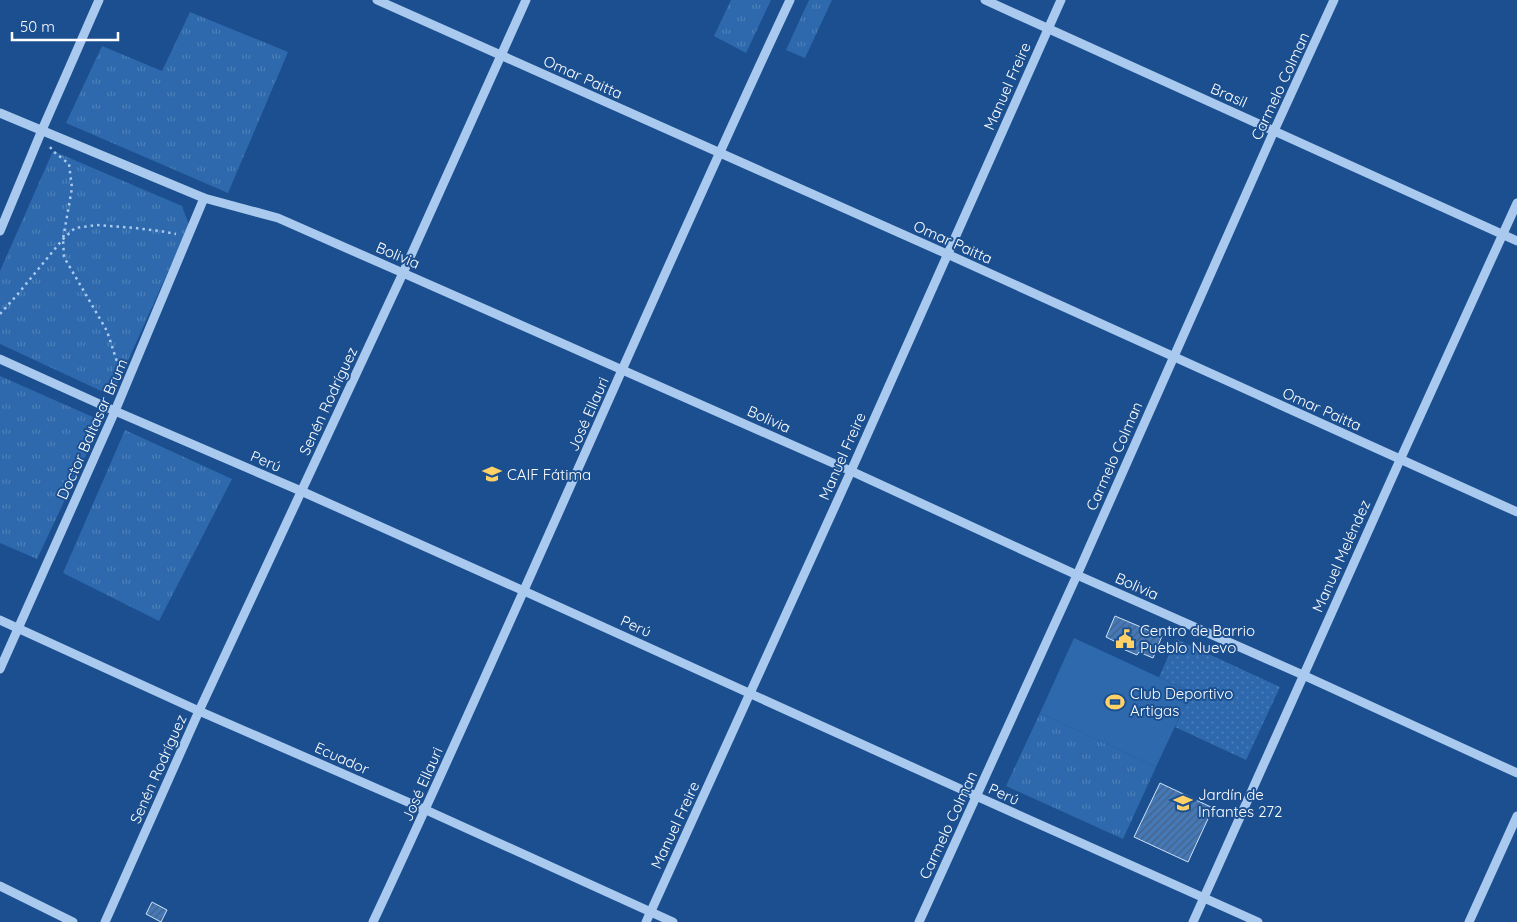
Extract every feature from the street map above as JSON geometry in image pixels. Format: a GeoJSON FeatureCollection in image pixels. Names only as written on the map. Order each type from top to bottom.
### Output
{"type":"FeatureCollection","features":[{"type":"Feature","properties":{"kind":"street"},"geometry":{"type":"LineString","coordinates":[[0,230],[99,0]]}},
{"type":"Feature","properties":{"kind":"street","name":"Omar Paitta"},"geometry":{"type":"LineString","coordinates":[[377,0],[947,254],[1517,512]]}},
{"type":"Feature","properties":{"kind":"street","name":"Senén Rodríguez"},"geometry":{"type":"LineString","coordinates":[[105,922],[199,711],[404,272],[526,0]]}},
{"type":"Feature","properties":{"kind":"street","name":"José Ellauri"},"geometry":{"type":"LineString","coordinates":[[373,922],[426,810],[719,153],[790,0]]}},
{"type":"Feature","properties":{"kind":"street","name":"Brasil"},"geometry":{"type":"LineString","coordinates":[[985,0],[1517,241]]}},
{"type":"Feature","properties":{"kind":"street","name":"Manuel Freire"},"geometry":{"type":"LineString","coordinates":[[646,922],[851,471],[1061,0]]}},
{"type":"Feature","properties":{"kind":"street","name":"Carmelo Colman"},"geometry":{"type":"LineString","coordinates":[[919,922],[1334,0]]}},
{"type":"Feature","properties":{"kind":"street","name":"Bolivia"},"geometry":{"type":"LineString","coordinates":[[0,112],[204,198],[278,218],[404,272],[851,471],[1517,773]]}},
{"type":"Feature","properties":{"kind":"street","name":"Doctor Baltasar Brum"},"geometry":{"type":"LineString","coordinates":[[0,668],[115,411],[204,198]]}},
{"type":"Feature","properties":{"kind":"street","name":"Manuel Meléndez"},"geometry":{"type":"LineString","coordinates":[[1193,922],[1517,202]]}},
{"type":"Feature","properties":{"kind":"street","name":"Perú"},"geometry":{"type":"LineString","coordinates":[[0,359],[301,491],[1258,922]]}},
{"type":"Feature","properties":{"kind":"street","name":"Ecuador"},"geometry":{"type":"LineString","coordinates":[[0,620],[199,711],[426,810],[673,922]]}},
{"type":"Feature","properties":{"kind":"street"},"geometry":{"type":"LineString","coordinates":[[1469,922],[1517,816]]}},
{"type":"Feature","properties":{"kind":"street"},"geometry":{"type":"LineString","coordinates":[[0,886],[73,922]]}},
{"type":"Feature","properties":{"kind":"path"},"geometry":{"type":"LineString","coordinates":[[42,130],[52,151],[69,164],[72,188],[63,239],[64,258],[107,331],[120,373]]}},
{"type":"Feature","properties":{"kind":"path"},"geometry":{"type":"LineString","coordinates":[[0,314],[18,295],[63,239],[75,228],[97,225],[152,230],[176,235],[182,230]]}},
{"type":"Feature","properties":{"kind":"green space"},"geometry":{"type":"Polygon","coordinates":[[[731,0],[771,0],[746,53],[714,36],[731,0]]]}},
{"type":"Feature","properties":{"kind":"green space"},"geometry":{"type":"Polygon","coordinates":[[[809,0],[832,0],[805,58],[786,50],[809,0]]]}},
{"type":"Feature","properties":{"kind":"green space"},"geometry":{"type":"Polygon","coordinates":[[[190,12],[288,52],[228,193],[66,123],[102,46],[162,71],[190,12]]]}},
{"type":"Feature","properties":{"kind":"green space"},"geometry":{"type":"Polygon","coordinates":[[[53,151],[182,206],[189,225],[112,396],[0,344],[0,271],[53,151]]]}},
{"type":"Feature","properties":{"kind":"green space"},"geometry":{"type":"Polygon","coordinates":[[[0,376],[102,421],[37,559],[0,543],[0,376]]]}},
{"type":"Feature","properties":{"kind":"green space"},"geometry":{"type":"Polygon","coordinates":[[[125,430],[232,479],[159,621],[63,573],[125,430]]]}},
{"type":"Feature","properties":{"kind":"green space","name":"Club Deportivo Artigas"},"geometry":{"type":"Polygon","coordinates":[[[1074,638],[1191,692],[1156,767],[1040,713],[1074,638]]]}},
{"type":"Feature","properties":{"kind":"green space"},"geometry":{"type":"Polygon","coordinates":[[[1176,639],[1280,687],[1246,760],[1175,727],[1191,692],[1159,677],[1176,639]]]}},
{"type":"Feature","properties":{"kind":"green space"},"geometry":{"type":"Polygon","coordinates":[[[1040,713],[1156,767],[1123,839],[1006,786],[1040,713]]]}},
{"type":"Feature","properties":{"kind":"building"},"geometry":{"type":"Polygon","coordinates":[[[1115,616],[1162,636],[1153,658],[1139,652],[1137,655],[1116,646],[1118,643],[1106,637],[1115,616]]]}},
{"type":"Feature","properties":{"kind":"building"},"geometry":{"type":"Polygon","coordinates":[[[1160,783],[1213,808],[1188,862],[1134,837],[1160,783]]]}},
{"type":"Feature","properties":{"kind":"building"},"geometry":{"type":"Polygon","coordinates":[[[152,902],[167,910],[161,922],[146,914],[152,902]]]}},
{"type":"Feature","properties":{"kind":"place","name":"CAIF Fátima"},"geometry":{"type":"Point","coordinates":[492,474]}},
{"type":"Feature","properties":{"kind":"place","name":"Centro de Barrio Pueblo Nuevo"},"geometry":{"type":"Point","coordinates":[1125,639]}},
{"type":"Feature","properties":{"kind":"place","name":"Club Deportivo Artigas"},"geometry":{"type":"Point","coordinates":[1115,702]}},
{"type":"Feature","properties":{"kind":"place","name":"Jardín de Infantes 272"},"geometry":{"type":"Point","coordinates":[1183,803]}}]}
